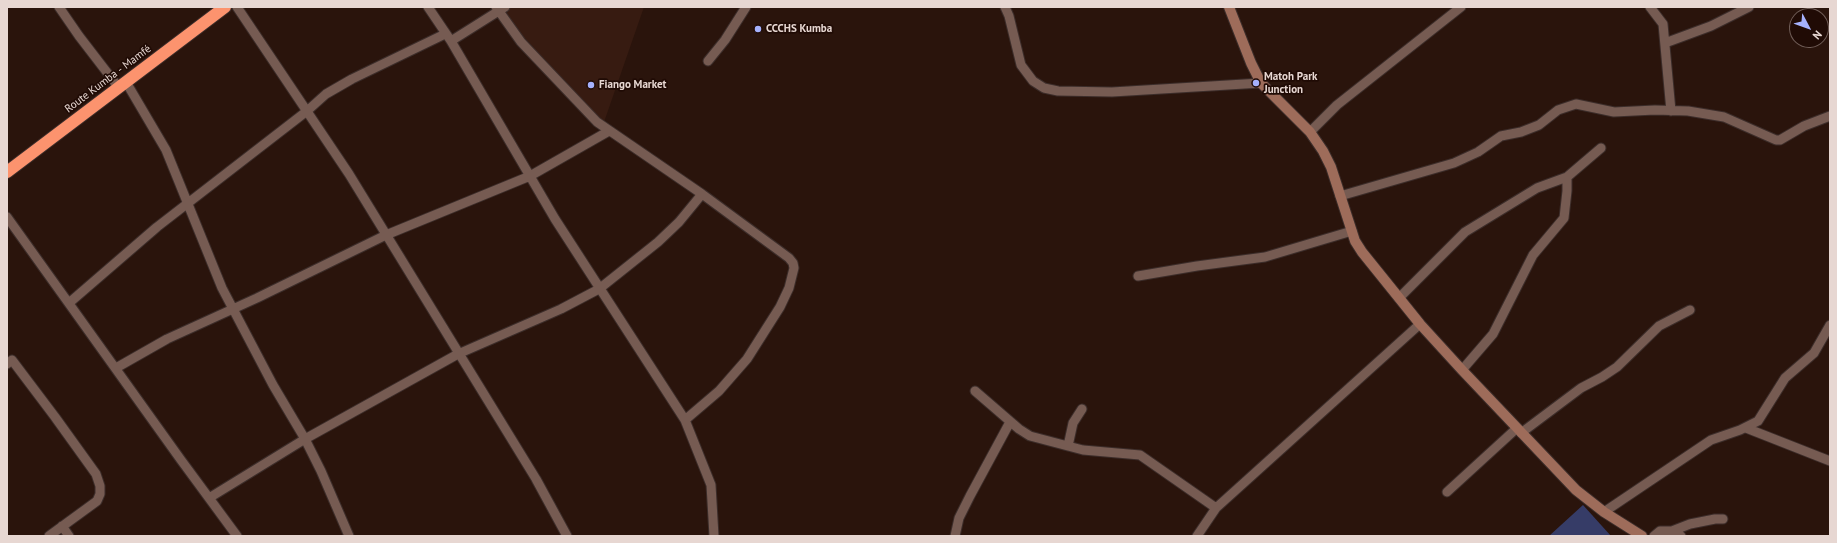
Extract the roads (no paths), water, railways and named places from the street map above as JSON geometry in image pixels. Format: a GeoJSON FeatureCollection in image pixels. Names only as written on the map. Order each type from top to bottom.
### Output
{"type":"FeatureCollection","features":[{"type":"Feature","properties":{"kind":"highway","name":"Route Kumba - Mamfé"},"geometry":{"type":"LineString","coordinates":[[7,172],[225,7]]}},
{"type":"Feature","properties":{"kind":"main road"},"geometry":{"type":"LineString","coordinates":[[1229,7],[1251,63],[1261,83],[1310,132],[1323,151],[1331,167],[1352,231],[1362,252],[1420,324],[1576,490],[1604,512],[1642,536]]}},
{"type":"Feature","properties":{"kind":"street"},"geometry":{"type":"LineString","coordinates":[[59,7],[79,36],[123,85],[166,150],[222,288],[273,385],[305,439],[321,471],[349,536]]}},
{"type":"Feature","properties":{"kind":"street"},"geometry":{"type":"LineString","coordinates":[[237,7],[307,111],[386,236],[536,479],[567,536]]}},
{"type":"Feature","properties":{"kind":"street"},"geometry":{"type":"LineString","coordinates":[[428,7],[599,289],[685,420],[711,485],[714,536]]}},
{"type":"Feature","properties":{"kind":"street"},"geometry":{"type":"LineString","coordinates":[[708,61],[725,40],[746,7]]}},
{"type":"Feature","properties":{"kind":"street"},"geometry":{"type":"LineString","coordinates":[[1005,7],[1009,16],[1021,65],[1033,81],[1044,88],[1058,91],[1112,92],[1261,83]]}},
{"type":"Feature","properties":{"kind":"street"},"geometry":{"type":"LineString","coordinates":[[1310,132],[1338,105],[1461,7]]}},
{"type":"Feature","properties":{"kind":"street"},"geometry":{"type":"LineString","coordinates":[[1650,7],[1663,24],[1671,111]]}},
{"type":"Feature","properties":{"kind":"street"},"geometry":{"type":"LineString","coordinates":[[1665,43],[1711,26],[1749,7]]}},
{"type":"Feature","properties":{"kind":"street"},"geometry":{"type":"LineString","coordinates":[[69,303],[157,227],[307,111],[326,94],[352,79],[448,38],[500,8],[521,42],[597,122],[702,194],[789,258],[794,268],[789,288],[780,307],[747,359],[719,391],[685,420]]}},
{"type":"Feature","properties":{"kind":"street"},"geometry":{"type":"LineString","coordinates":[[1340,196],[1454,163],[1478,152],[1501,136],[1521,132],[1540,125],[1558,110],[1576,104],[1614,112],[1650,110],[1688,111],[1731,119],[1776,140],[1780,140],[1804,126],[1830,118]]}},
{"type":"Feature","properties":{"kind":"street"},"geometry":{"type":"LineString","coordinates":[[116,368],[167,339],[386,236],[530,176],[609,131]]}},
{"type":"Feature","properties":{"kind":"street"},"geometry":{"type":"LineString","coordinates":[[1399,298],[1465,232],[1537,188],[1567,177],[1601,148]]}},
{"type":"Feature","properties":{"kind":"street"},"geometry":{"type":"LineString","coordinates":[[1462,370],[1493,334],[1532,254],[1564,218],[1567,196],[1567,177]]}},
{"type":"Feature","properties":{"kind":"street"},"geometry":{"type":"LineString","coordinates":[[209,498],[305,439],[458,354],[562,309],[599,289],[658,242],[679,222],[702,194]]}},
{"type":"Feature","properties":{"kind":"street"},"geometry":{"type":"LineString","coordinates":[[7,217],[237,536]]}},
{"type":"Feature","properties":{"kind":"street"},"geometry":{"type":"LineString","coordinates":[[1138,276],[1265,257],[1352,231]]}},
{"type":"Feature","properties":{"kind":"street"},"geometry":{"type":"LineString","coordinates":[[1447,492],[1519,430],[1581,388],[1602,378],[1617,367],[1660,326],[1690,310]]}},
{"type":"Feature","properties":{"kind":"street"},"geometry":{"type":"LineString","coordinates":[[1197,536],[1216,508],[1420,324]]}},
{"type":"Feature","properties":{"kind":"street"},"geometry":{"type":"LineString","coordinates":[[1604,512],[1711,440],[1754,425],[1765,412],[1785,378],[1814,353],[1830,325]]}},
{"type":"Feature","properties":{"kind":"street"},"geometry":{"type":"LineString","coordinates":[[7,364],[12,360],[96,474],[100,486],[100,494],[97,500],[49,536]]}},
{"type":"Feature","properties":{"kind":"street"},"geometry":{"type":"LineString","coordinates":[[975,391],[1010,422],[1030,436],[1068,446],[1106,453],[1140,455],[1216,508]]}},
{"type":"Feature","properties":{"kind":"street"},"geometry":{"type":"LineString","coordinates":[[1068,446],[1073,423],[1082,409]]}},
{"type":"Feature","properties":{"kind":"street"},"geometry":{"type":"LineString","coordinates":[[955,536],[959,518],[1010,422]]}},
{"type":"Feature","properties":{"kind":"street"},"geometry":{"type":"LineString","coordinates":[[1746,428],[1804,449],[1830,461]]}},
{"type":"Feature","properties":{"kind":"street"},"geometry":{"type":"LineString","coordinates":[[1654,536],[1660,531],[1672,531],[1696,523],[1723,519]]}},
{"type":"Feature","properties":{"kind":"street"},"geometry":{"type":"LineString","coordinates":[[62,526],[69,536]]}},
{"type":"Feature","properties":{"kind":"street"},"geometry":{"type":"LineString","coordinates":[[1672,531],[1681,536]]}},
{"type":"Feature","properties":{"kind":"place","name":"CCCHS Kumba"},"geometry":{"type":"Point","coordinates":[758,29]}},
{"type":"Feature","properties":{"kind":"place","name":"Matoh Park Junction"},"geometry":{"type":"Point","coordinates":[1256,83]}},
{"type":"Feature","properties":{"kind":"place","name":"Fiango Market"},"geometry":{"type":"Point","coordinates":[591,85]}}]}
